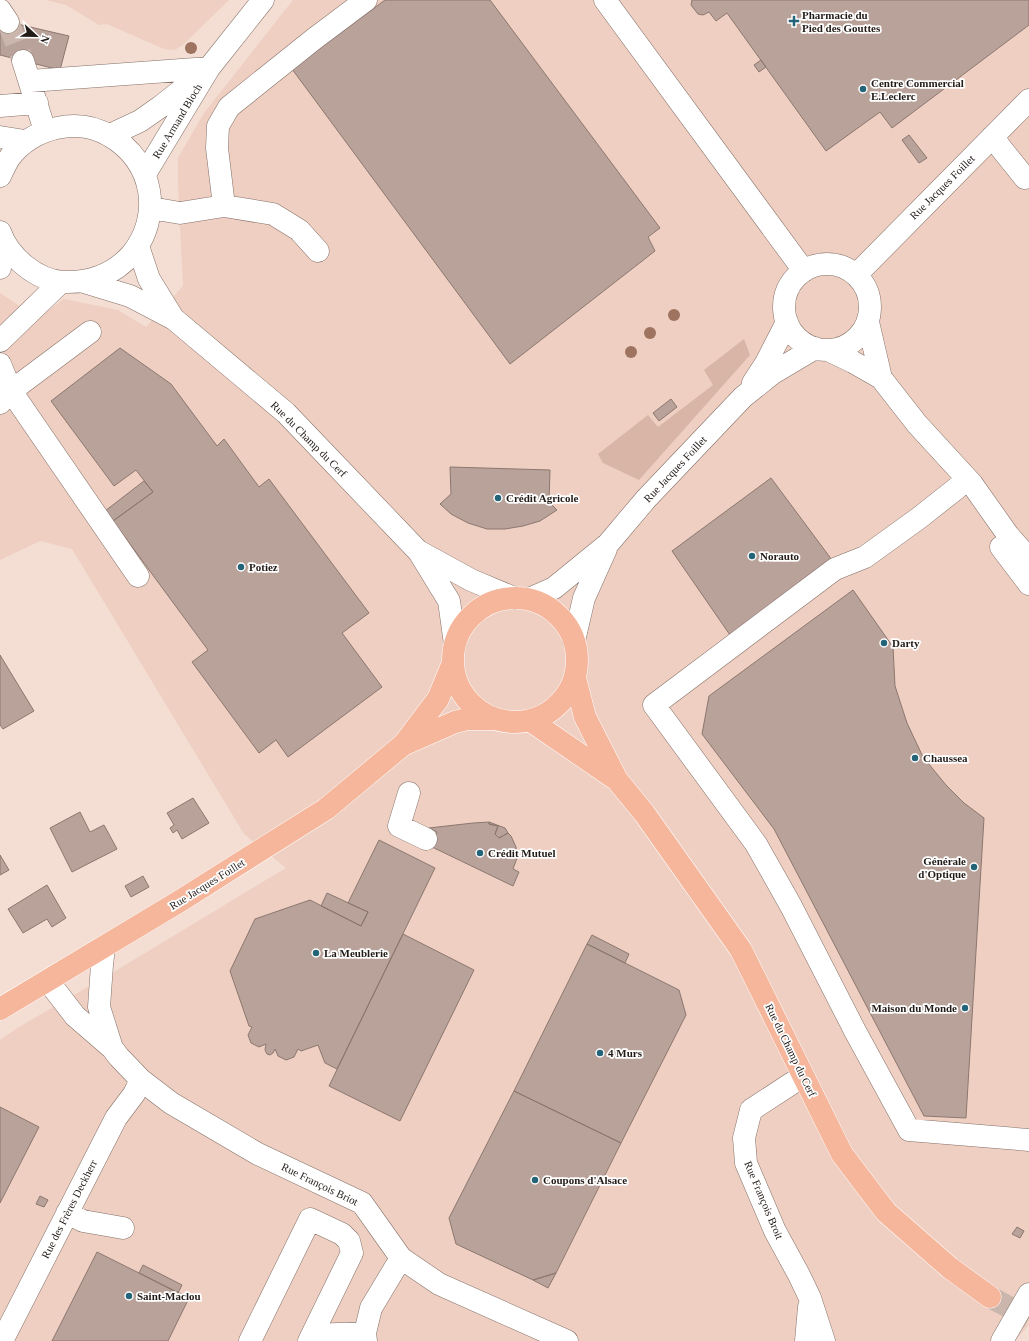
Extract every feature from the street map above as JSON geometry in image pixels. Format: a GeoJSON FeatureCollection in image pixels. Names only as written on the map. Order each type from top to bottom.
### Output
{"type":"FeatureCollection","features":[{"type":"Feature","properties":{"kind":"main road"},"geometry":{"type":"LineString","coordinates":[[521,599],[549,608],[564,622],[574,641],[578,660],[575,678],[566,697],[550,712],[531,721],[513,723],[495,719],[479,711],[466,698],[457,682],[454,654],[464,626],[477,611],[495,602],[521,599]]}},
{"type":"Feature","properties":{"kind":"main road","name":"Rue Jacques Foillet"},"geometry":{"type":"LineString","coordinates":[[0,1009],[180,901],[326,809],[404,744],[438,699],[454,654]]}},
{"type":"Feature","properties":{"kind":"main road","name":"Rue du Champ du Cerf"},"geometry":{"type":"LineString","coordinates":[[575,678],[584,717],[617,780],[644,813],[741,950],[842,1154],[886,1212],[950,1268],[990,1297]]}},
{"type":"Feature","properties":{"kind":"main road","name":"Rue Jacques Foillet"},"geometry":{"type":"LineString","coordinates":[[404,744],[455,722],[467,719],[495,719]]}},
{"type":"Feature","properties":{"kind":"main road","name":"Rue du Champ du Cerf"},"geometry":{"type":"LineString","coordinates":[[531,721],[617,780]]}},
{"type":"Feature","properties":{"kind":"street","name":"Rue Armand Bloch"},"geometry":{"type":"LineString","coordinates":[[145,174],[209,68],[263,0]]}},
{"type":"Feature","properties":{"kind":"street"},"geometry":{"type":"LineString","coordinates":[[224,206],[217,148],[218,126],[230,107],[314,39],[366,0]]}},
{"type":"Feature","properties":{"kind":"street"},"geometry":{"type":"LineString","coordinates":[[605,0],[804,271]]}},
{"type":"Feature","properties":{"kind":"street","name":"Rue Armand Bloch"},"geometry":{"type":"LineString","coordinates":[[110,135],[140,121],[209,68]]}},
{"type":"Feature","properties":{"kind":"street"},"geometry":{"type":"LineString","coordinates":[[45,131],[27,71],[209,68]]}},
{"type":"Feature","properties":{"kind":"street","name":"Rue Jacques Foillet"},"geometry":{"type":"LineString","coordinates":[[856,275],[1029,100]]}},
{"type":"Feature","properties":{"kind":"street"},"geometry":{"type":"LineString","coordinates":[[0,106],[37,103]]}},
{"type":"Feature","properties":{"kind":"street"},"geometry":{"type":"LineString","coordinates":[[0,176],[9,158],[25,141],[45,131],[67,126],[89,128],[110,135],[131,152],[145,174],[150,190],[151,208],[145,234],[138,246],[124,263],[105,275],[84,282],[61,282],[39,275],[19,262],[2,237]]}},
{"type":"Feature","properties":{"kind":"street"},"geometry":{"type":"LineString","coordinates":[[0,137],[25,141]]}},
{"type":"Feature","properties":{"kind":"street"},"geometry":{"type":"LineString","coordinates":[[992,137],[1025,178]]}},
{"type":"Feature","properties":{"kind":"street"},"geometry":{"type":"LineString","coordinates":[[151,208],[180,213],[224,206],[273,214],[299,230],[318,251]]}},
{"type":"Feature","properties":{"kind":"street"},"geometry":{"type":"LineString","coordinates":[[0,268],[2,237]]}},
{"type":"Feature","properties":{"kind":"street","name":"Rue du Champ du Cerf"},"geometry":{"type":"LineString","coordinates":[[138,246],[149,279],[174,320]]}},
{"type":"Feature","properties":{"kind":"street"},"geometry":{"type":"LineString","coordinates":[[822,349],[840,348],[852,342],[861,334],[868,322],[870,309],[869,296],[864,284],[856,275],[844,268],[831,264],[817,265],[804,271],[794,281],[787,294],[785,308],[787,322],[794,334],[804,343],[853,362],[881,378],[917,424],[972,484],[1008,534],[1029,559]]}},
{"type":"Feature","properties":{"kind":"street"},"geometry":{"type":"LineString","coordinates":[[0,341],[61,282]]}},
{"type":"Feature","properties":{"kind":"street","name":"Rue du Champ du Cerf"},"geometry":{"type":"LineString","coordinates":[[84,282],[130,296],[174,320],[286,413],[419,552],[449,602],[454,654]]}},
{"type":"Feature","properties":{"kind":"street","name":"Rue Jacques Foillet"},"geometry":{"type":"LineString","coordinates":[[743,397],[766,363],[787,322]]}},
{"type":"Feature","properties":{"kind":"street"},"geometry":{"type":"LineString","coordinates":[[868,322],[881,378]]}},
{"type":"Feature","properties":{"kind":"street"},"geometry":{"type":"LineString","coordinates":[[6,397],[90,332]]}},
{"type":"Feature","properties":{"kind":"street","name":"Rue Jacques Foillet"},"geometry":{"type":"LineString","coordinates":[[608,544],[646,500],[743,397],[773,373],[822,349]]}},
{"type":"Feature","properties":{"kind":"street"},"geometry":{"type":"LineString","coordinates":[[0,364],[6,397],[138,576]]}},
{"type":"Feature","properties":{"kind":"street"},"geometry":{"type":"LineString","coordinates":[[917,424],[957,488],[1029,584]]}},
{"type":"Feature","properties":{"kind":"street"},"geometry":{"type":"LineString","coordinates":[[957,488],[919,518],[865,557],[835,569],[654,705],[756,844],[791,906],[855,1031],[909,1130],[1029,1140]]}},
{"type":"Feature","properties":{"kind":"street"},"geometry":{"type":"LineString","coordinates":[[521,599],[554,588],[608,544]]}},
{"type":"Feature","properties":{"kind":"street"},"geometry":{"type":"LineString","coordinates":[[574,641],[584,598],[608,544]]}},
{"type":"Feature","properties":{"kind":"street","name":"Rue du Champ du Cerf"},"geometry":{"type":"LineString","coordinates":[[419,552],[471,580],[521,599]]}},
{"type":"Feature","properties":{"kind":"street"},"geometry":{"type":"LineString","coordinates":[[409,793],[399,826],[426,839]]}},
{"type":"Feature","properties":{"kind":"street","name":"Rue François Briot"},"geometry":{"type":"LineString","coordinates":[[104,947],[99,1007],[112,1048]]}},
{"type":"Feature","properties":{"kind":"street","name":"Rue François Briot"},"geometry":{"type":"LineString","coordinates":[[48,981],[75,1016],[112,1048],[141,1080],[171,1103],[258,1154],[362,1203],[401,1258],[439,1284],[566,1341]]}},
{"type":"Feature","properties":{"kind":"street","name":"Rue François Broit"},"geometry":{"type":"LineString","coordinates":[[803,1076],[751,1110],[744,1138],[746,1163],[775,1231],[810,1298],[824,1341]]}},
{"type":"Feature","properties":{"kind":"street","name":"Rue des Frères Deckherr"},"geometry":{"type":"LineString","coordinates":[[2,1341],[116,1118],[134,1094],[141,1080]]}},
{"type":"Feature","properties":{"kind":"street"},"geometry":{"type":"LineString","coordinates":[[67,1213],[83,1221],[123,1228]]}},
{"type":"Feature","properties":{"kind":"street"},"geometry":{"type":"LineString","coordinates":[[250,1341],[310,1219],[342,1234],[349,1241],[352,1253],[310,1338],[366,1337],[371,1308],[401,1258]]}},
{"type":"Feature","properties":{"kind":"street"},"geometry":{"type":"LineString","coordinates":[[1002,1341],[1029,1294]]}},
{"type":"Feature","properties":{"kind":"street"},"geometry":{"type":"LineString","coordinates":[[806,1341],[810,1298]]}},
{"type":"Feature","properties":{"kind":"shaded area"},"geometry":{"type":"Polygon","coordinates":[[[46,0],[229,0],[183,45],[175,50],[164,49],[107,24],[99,25],[66,5],[46,0]]]}},
{"type":"Feature","properties":{"kind":"shaded area"},"geometry":{"type":"Polygon","coordinates":[[[293,0],[1029,0],[1029,1325],[1015,1341],[0,1341],[0,1040],[19,1027],[286,868],[244,834],[72,549],[40,541],[0,560],[0,293],[38,318],[64,299],[118,310],[146,327],[183,286],[178,158],[204,113],[293,0]]]}},
{"type":"Feature","properties":{"kind":"shaded area"},"geometry":{"type":"Polygon","coordinates":[[[744,339],[750,355],[639,480],[603,463],[598,454],[648,415],[658,427],[713,385],[704,370],[744,339]]]}},
{"type":"Feature","properties":{"kind":"building"},"geometry":{"type":"Polygon","coordinates":[[[385,0],[490,0],[660,228],[648,237],[655,251],[510,364],[292,69],[385,0]]]}},
{"type":"Feature","properties":{"kind":"building","name":"Centre Commercial E.Leclerc"},"geometry":{"type":"Polygon","coordinates":[[[692,0],[1029,0],[1029,25],[892,128],[880,112],[826,151],[727,13],[716,21],[709,12],[703,15],[698,14],[691,5],[692,0]]]}},
{"type":"Feature","properties":{"kind":"building"},"geometry":{"type":"Polygon","coordinates":[[[0,20],[69,36],[60,70],[0,55],[0,20]]]}},
{"type":"Feature","properties":{"kind":"building"},"geometry":{"type":"Polygon","coordinates":[[[761,60],[766,67],[759,72],[754,65],[761,60]]]}},
{"type":"Feature","properties":{"kind":"building"},"geometry":{"type":"Polygon","coordinates":[[[909,135],[927,158],[919,163],[902,140],[909,135]]]}},
{"type":"Feature","properties":{"kind":"building","name":"Potiez"},"geometry":{"type":"Polygon","coordinates":[[[120,348],[171,384],[217,446],[224,439],[259,487],[269,479],[369,613],[342,633],[382,687],[288,757],[276,740],[259,753],[192,662],[208,650],[113,521],[153,492],[136,470],[114,486],[51,401],[120,348]]]}},
{"type":"Feature","properties":{"kind":"building"},"geometry":{"type":"Polygon","coordinates":[[[671,399],[677,407],[659,421],[653,413],[671,399]]]}},
{"type":"Feature","properties":{"kind":"building","name":"Crédit Agricole"},"geometry":{"type":"Polygon","coordinates":[[[450,467],[550,470],[549,502],[557,510],[540,521],[505,529],[487,529],[468,523],[451,514],[440,504],[451,494],[450,467]]]}},
{"type":"Feature","properties":{"kind":"building","name":"Norauto"},"geometry":{"type":"Polygon","coordinates":[[[771,478],[832,560],[730,635],[672,551],[771,478]]]}},
{"type":"Feature","properties":{"kind":"building"},"geometry":{"type":"Polygon","coordinates":[[[144,481],[153,492],[113,521],[105,511],[144,481]]]}},
{"type":"Feature","properties":{"kind":"building"},"geometry":{"type":"Polygon","coordinates":[[[853,590],[893,647],[895,686],[907,723],[923,757],[946,785],[964,803],[984,818],[966,1118],[924,1116],[774,829],[702,734],[709,696],[853,590]]]}},
{"type":"Feature","properties":{"kind":"building"},"geometry":{"type":"Polygon","coordinates":[[[0,655],[34,711],[3,729],[0,725],[0,655]]]}},
{"type":"Feature","properties":{"kind":"building"},"geometry":{"type":"Polygon","coordinates":[[[193,798],[209,823],[182,839],[177,830],[173,833],[170,828],[174,825],[167,813],[193,798]]]}},
{"type":"Feature","properties":{"kind":"building"},"geometry":{"type":"Polygon","coordinates":[[[80,812],[90,832],[104,825],[117,849],[72,872],[50,828],[80,812]]]}},
{"type":"Feature","properties":{"kind":"building","name":"Crédit Mutuel"},"geometry":{"type":"Polygon","coordinates":[[[489,822],[489,824],[498,826],[495,834],[499,838],[508,833],[516,847],[517,858],[513,869],[519,872],[513,886],[430,846],[437,832],[429,828],[489,822]]]}},
{"type":"Feature","properties":{"kind":"building"},"geometry":{"type":"Polygon","coordinates":[[[489,822],[505,828],[508,833],[499,838],[495,834],[498,826],[489,824],[489,822]]]}},
{"type":"Feature","properties":{"kind":"building","name":"La Meublerie"},"geometry":{"type":"Polygon","coordinates":[[[379,840],[435,868],[337,1069],[325,1063],[318,1045],[301,1051],[298,1049],[294,1057],[286,1060],[278,1056],[275,1049],[270,1055],[267,1054],[265,1050],[266,1044],[259,1047],[251,1043],[248,1035],[252,1027],[249,1026],[230,971],[255,919],[310,900],[361,926],[368,912],[348,903],[379,840]]]}},
{"type":"Feature","properties":{"kind":"building"},"geometry":{"type":"Polygon","coordinates":[[[0,855],[9,870],[0,875],[0,855]]]}},
{"type":"Feature","properties":{"kind":"building"},"geometry":{"type":"Polygon","coordinates":[[[143,876],[149,887],[131,897],[125,886],[143,876]]]}},
{"type":"Feature","properties":{"kind":"building"},"geometry":{"type":"Polygon","coordinates":[[[47,885],[66,918],[52,927],[47,919],[23,933],[8,909],[47,885]]]}},
{"type":"Feature","properties":{"kind":"building"},"geometry":{"type":"Polygon","coordinates":[[[327,893],[368,912],[361,926],[321,906],[327,893]]]}},
{"type":"Feature","properties":{"kind":"building"},"geometry":{"type":"Polygon","coordinates":[[[403,934],[474,970],[400,1121],[329,1086],[403,934]]]}},
{"type":"Feature","properties":{"kind":"building"},"geometry":{"type":"Polygon","coordinates":[[[592,935],[629,954],[625,963],[587,944],[592,935]]]}},
{"type":"Feature","properties":{"kind":"building","name":"4 Murs"},"geometry":{"type":"Polygon","coordinates":[[[587,944],[679,990],[686,1015],[621,1143],[514,1091],[587,944]]]}},
{"type":"Feature","properties":{"kind":"building","name":"Coupons d'Alsace"},"geometry":{"type":"Polygon","coordinates":[[[514,1091],[621,1143],[556,1273],[533,1280],[456,1244],[449,1218],[514,1091]]]}},
{"type":"Feature","properties":{"kind":"building"},"geometry":{"type":"Polygon","coordinates":[[[0,1107],[39,1127],[0,1203],[0,1107]]]}},
{"type":"Feature","properties":{"kind":"building"},"geometry":{"type":"Polygon","coordinates":[[[40,1196],[48,1200],[44,1207],[36,1204],[40,1196]]]}},
{"type":"Feature","properties":{"kind":"building"},"geometry":{"type":"Polygon","coordinates":[[[1017,1227],[1024,1231],[1020,1238],[1012,1234],[1017,1227]]]}},
{"type":"Feature","properties":{"kind":"building","name":"Saint-Maclou"},"geometry":{"type":"Polygon","coordinates":[[[97,1252],[189,1298],[168,1341],[52,1341],[97,1252]]]}},
{"type":"Feature","properties":{"kind":"building"},"geometry":{"type":"Polygon","coordinates":[[[143,1265],[182,1285],[178,1293],[139,1273],[143,1265]]]}},
{"type":"Feature","properties":{"kind":"building"},"geometry":{"type":"Polygon","coordinates":[[[556,1273],[548,1288],[533,1280],[556,1273]]]}},
{"type":"Feature","properties":{"kind":"tunnel"},"geometry":{"type":"LineString","coordinates":[[8,22],[23,61]]}},
{"type":"Feature","properties":{"kind":"tunnel"},"geometry":{"type":"LineString","coordinates":[[990,1297],[1029,1318]]}},
{"type":"Feature","properties":{"kind":"place","name":"Pharmacie du Pied des Gouttes"},"geometry":{"type":"Point","coordinates":[794,21]}},
{"type":"Feature","properties":{"kind":"place","name":"Centre Commercial E.Leclerc"},"geometry":{"type":"Point","coordinates":[863,89]}},
{"type":"Feature","properties":{"kind":"place","name":"Crédit Agricole"},"geometry":{"type":"Point","coordinates":[498,498]}},
{"type":"Feature","properties":{"kind":"place","name":"Norauto"},"geometry":{"type":"Point","coordinates":[752,556]}},
{"type":"Feature","properties":{"kind":"place","name":"Potiez"},"geometry":{"type":"Point","coordinates":[241,567]}},
{"type":"Feature","properties":{"kind":"place","name":"Darty"},"geometry":{"type":"Point","coordinates":[884,643]}},
{"type":"Feature","properties":{"kind":"place","name":"Chaussea"},"geometry":{"type":"Point","coordinates":[915,758]}},
{"type":"Feature","properties":{"kind":"place","name":"Crédit Mutuel"},"geometry":{"type":"Point","coordinates":[480,853]}},
{"type":"Feature","properties":{"kind":"place","name":"Générale d'Optique"},"geometry":{"type":"Point","coordinates":[974,867]}},
{"type":"Feature","properties":{"kind":"place","name":"La Meublerie"},"geometry":{"type":"Point","coordinates":[316,953]}},
{"type":"Feature","properties":{"kind":"place","name":"Maison du Monde"},"geometry":{"type":"Point","coordinates":[965,1008]}},
{"type":"Feature","properties":{"kind":"place","name":"4 Murs"},"geometry":{"type":"Point","coordinates":[600,1053]}},
{"type":"Feature","properties":{"kind":"place","name":"Coupons d'Alsace"},"geometry":{"type":"Point","coordinates":[535,1180]}},
{"type":"Feature","properties":{"kind":"place","name":"Saint-Maclou"},"geometry":{"type":"Point","coordinates":[129,1296]}}]}
